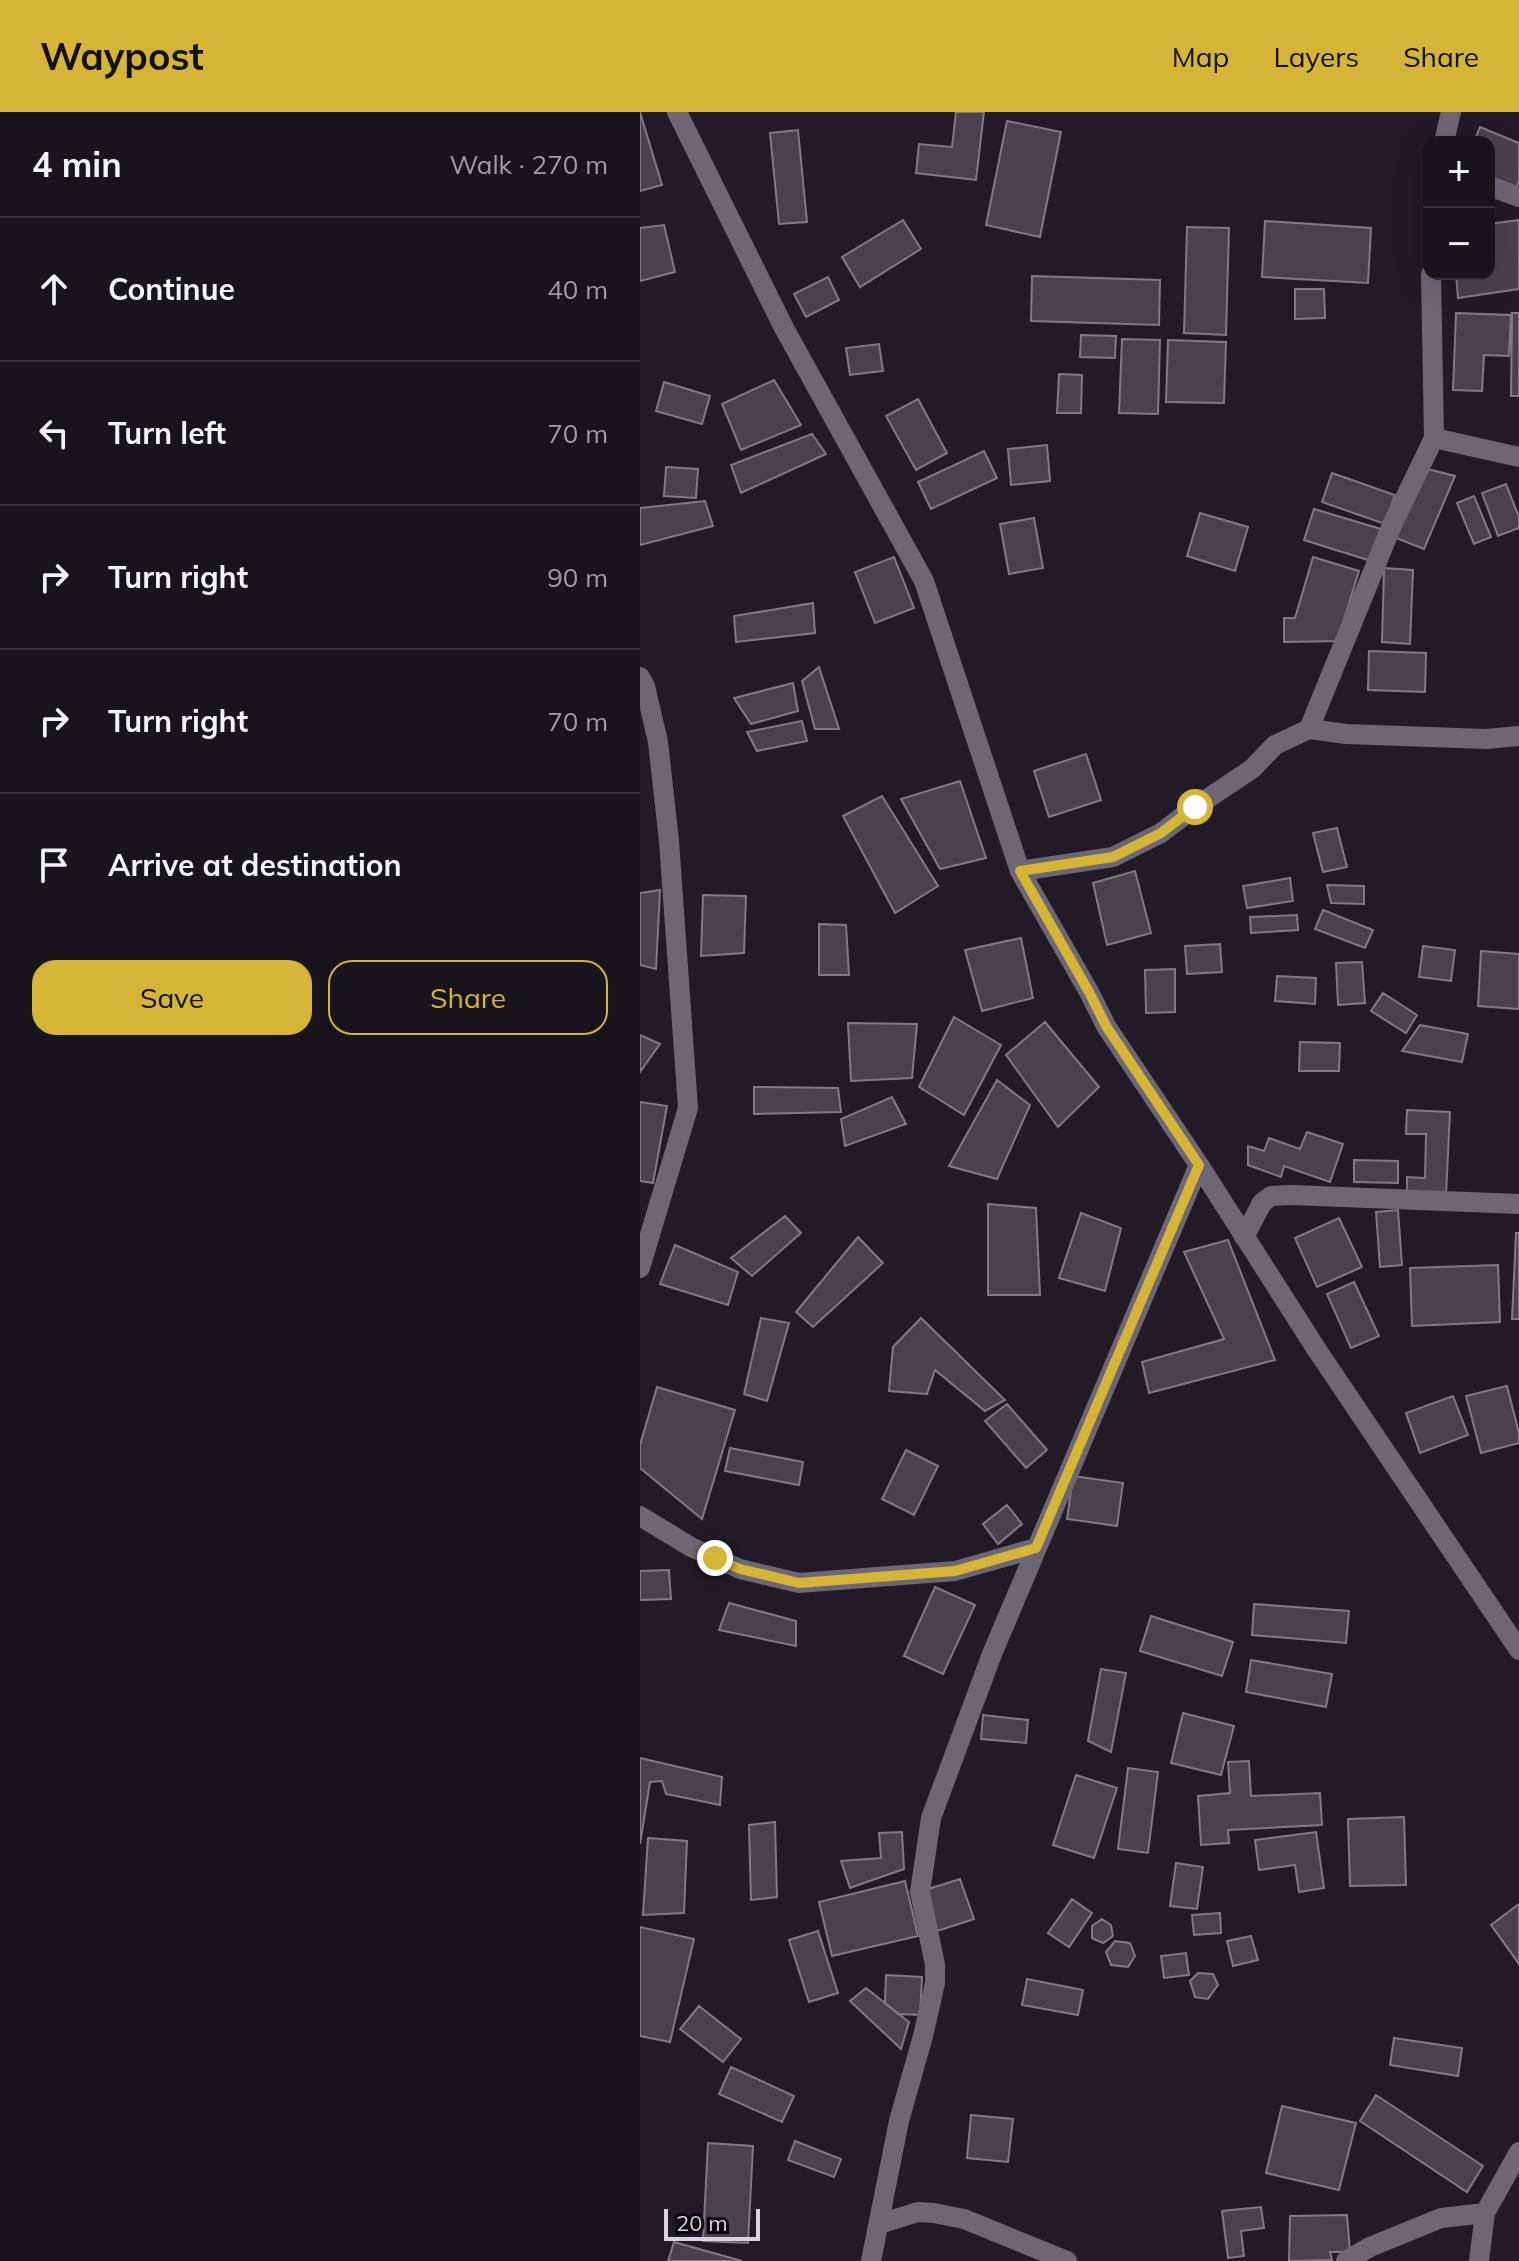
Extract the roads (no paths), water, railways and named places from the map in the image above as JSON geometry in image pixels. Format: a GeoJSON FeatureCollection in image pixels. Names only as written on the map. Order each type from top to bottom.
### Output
{"type":"FeatureCollection","features":[{"type":"Feature","properties":{"kind":"street"},"geometry":{"type":"LineString","coordinates":[[677,112],[784,328],[924,581],[1020,871],[1106,1026],[1317,1350],[1519,1650]]}},
{"type":"Feature","properties":{"kind":"street"},"geometry":{"type":"LineString","coordinates":[[1445,136],[1451,112]]}},
{"type":"Feature","properties":{"kind":"street"},"geometry":{"type":"LineString","coordinates":[[1495,188],[1519,197]]}},
{"type":"Feature","properties":{"kind":"street"},"geometry":{"type":"LineString","coordinates":[[1309,729],[1392,525],[1434,438],[1431,280]]}},
{"type":"Feature","properties":{"kind":"street"},"geometry":{"type":"LineString","coordinates":[[1434,438],[1519,457]]}},
{"type":"Feature","properties":{"kind":"street"},"geometry":{"type":"LineString","coordinates":[[640,677],[645,686],[660,756],[688,1108],[640,1268]]}},
{"type":"Feature","properties":{"kind":"street"},"geometry":{"type":"LineString","coordinates":[[1020,871],[1113,857],[1161,833],[1252,769],[1275,745],[1309,729],[1346,734],[1486,739],[1519,736]]}},
{"type":"Feature","properties":{"kind":"street"},"geometry":{"type":"LineString","coordinates":[[871,2261],[899,2121],[935,1983],[935,1965],[920,1892],[931,1818],[992,1654],[1199,1165]]}},
{"type":"Feature","properties":{"kind":"street"},"geometry":{"type":"LineString","coordinates":[[1244,1237],[1262,1203],[1271,1196],[1519,1204]]}},
{"type":"Feature","properties":{"kind":"street"},"geometry":{"type":"LineString","coordinates":[[640,1516],[691,1547],[740,1569],[799,1583],[955,1571],[1036,1548]]}},
{"type":"Feature","properties":{"kind":"street"},"geometry":{"type":"LineString","coordinates":[[1479,2261],[1485,2213],[1519,2152]]}},
{"type":"Feature","properties":{"kind":"street"},"geometry":{"type":"LineString","coordinates":[[879,2224],[918,2212],[934,2213],[964,2219],[1067,2261]]}},
{"type":"Feature","properties":{"kind":"street"},"geometry":{"type":"LineString","coordinates":[[1346,2261],[1370,2247],[1441,2218],[1485,2213]]}}]}
